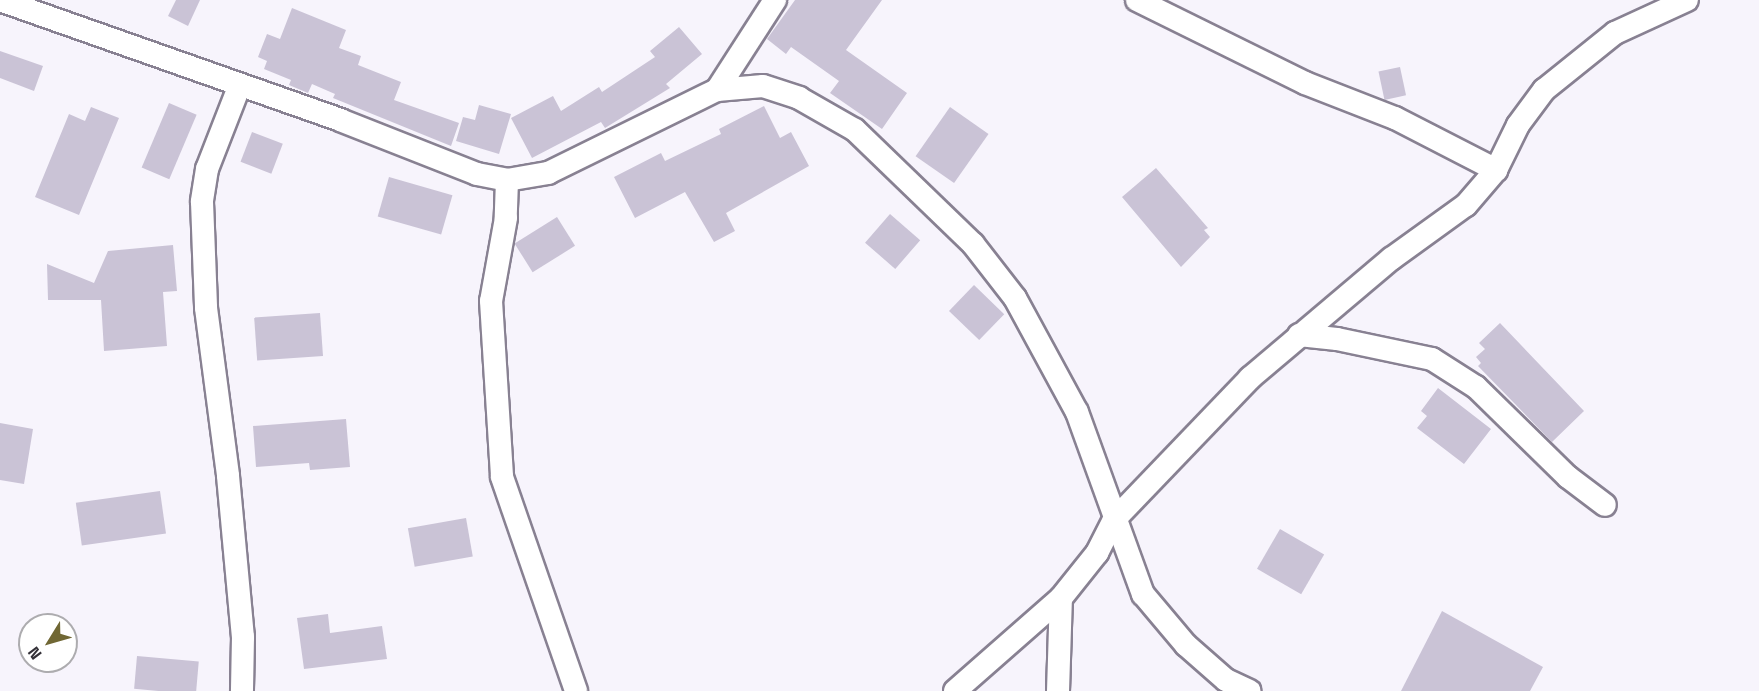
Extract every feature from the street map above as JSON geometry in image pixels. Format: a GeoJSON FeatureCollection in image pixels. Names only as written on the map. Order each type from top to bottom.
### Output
{"type":"FeatureCollection","features":[{"type":"Feature","properties":{"kind":"street"},"geometry":{"type":"LineString","coordinates":[[0,0],[477,174],[507,180],[548,173],[717,90],[763,86],[800,98],[855,130],[973,244],[1015,298],[1050,358],[1077,412],[1114,520],[1143,594],[1186,645],[1226,680],[1250,691]]}},
{"type":"Feature","properties":{"kind":"street"},"geometry":{"type":"LineString","coordinates":[[717,90],[775,0]]}},
{"type":"Feature","properties":{"kind":"street"},"geometry":{"type":"LineString","coordinates":[[1137,0],[1305,83],[1395,118],[1496,170]]}},
{"type":"Feature","properties":{"kind":"street"},"geometry":{"type":"LineString","coordinates":[[955,691],[1061,598],[1097,553],[1114,520],[1250,378],[1390,259],[1466,205],[1496,170],[1518,125],[1552,82],[1615,33],[1687,0]]}},
{"type":"Feature","properties":{"kind":"street"},"geometry":{"type":"LineString","coordinates":[[239,87],[207,169],[201,202],[206,308],[228,476],[243,638],[242,691]]}},
{"type":"Feature","properties":{"kind":"street"},"geometry":{"type":"LineString","coordinates":[[507,180],[506,218],[490,301],[502,477],[576,691]]}},
{"type":"Feature","properties":{"kind":"street"},"geometry":{"type":"LineString","coordinates":[[1299,335],[1337,339],[1432,359],[1476,387],[1568,477],[1605,505]]}},
{"type":"Feature","properties":{"kind":"street"},"geometry":{"type":"LineString","coordinates":[[1058,691],[1061,598]]}},
{"type":"Feature","properties":{"kind":"building"},"geometry":{"type":"Polygon","coordinates":[[[176,0],[200,0],[188,26],[168,16],[176,0]]]}},
{"type":"Feature","properties":{"kind":"building"},"geometry":{"type":"Polygon","coordinates":[[[795,0],[882,0],[846,50],[907,93],[882,129],[830,93],[839,81],[791,47],[786,54],[767,39],[795,0]]]}},
{"type":"Feature","properties":{"kind":"building"},"geometry":{"type":"Polygon","coordinates":[[[292,8],[346,30],[339,48],[361,56],[358,65],[401,82],[394,100],[459,123],[451,146],[333,98],[335,94],[312,84],[308,93],[289,85],[291,80],[264,69],[267,61],[258,57],[267,34],[280,39],[292,8]]]}},
{"type":"Feature","properties":{"kind":"building"},"geometry":{"type":"Polygon","coordinates":[[[679,27],[702,54],[666,84],[670,88],[605,128],[601,122],[532,158],[511,118],[553,96],[561,111],[599,87],[602,92],[655,57],[650,51],[679,27]]]}},
{"type":"Feature","properties":{"kind":"building"},"geometry":{"type":"Polygon","coordinates":[[[0,51],[43,66],[34,91],[0,78],[0,51]]]}},
{"type":"Feature","properties":{"kind":"building"},"geometry":{"type":"Polygon","coordinates":[[[1400,67],[1406,95],[1385,100],[1378,72],[1400,67]]]}},
{"type":"Feature","properties":{"kind":"building"},"geometry":{"type":"Polygon","coordinates":[[[169,103],[197,115],[169,179],[142,167],[169,103]]]}},
{"type":"Feature","properties":{"kind":"building"},"geometry":{"type":"Polygon","coordinates":[[[479,105],[511,114],[499,154],[456,141],[463,117],[475,120],[479,105]]]}},
{"type":"Feature","properties":{"kind":"building"},"geometry":{"type":"Polygon","coordinates":[[[764,106],[780,138],[791,132],[809,166],[726,213],[735,231],[714,242],[685,192],[635,218],[614,177],[661,153],[665,161],[721,134],[719,129],[764,106]]]}},
{"type":"Feature","properties":{"kind":"building"},"geometry":{"type":"Polygon","coordinates":[[[91,107],[119,118],[79,215],[35,197],[69,114],[85,121],[91,107]]]}},
{"type":"Feature","properties":{"kind":"building"},"geometry":{"type":"Polygon","coordinates":[[[950,107],[989,134],[954,183],[916,156],[950,107]]]}},
{"type":"Feature","properties":{"kind":"building"},"geometry":{"type":"Polygon","coordinates":[[[252,132],[283,144],[271,174],[241,162],[252,132]]]}},
{"type":"Feature","properties":{"kind":"building"},"geometry":{"type":"Polygon","coordinates":[[[1156,168],[1208,228],[1204,230],[1210,237],[1181,267],[1122,197],[1156,168]]]}},
{"type":"Feature","properties":{"kind":"building"},"geometry":{"type":"Polygon","coordinates":[[[389,177],[452,195],[441,235],[378,216],[389,177]]]}},
{"type":"Feature","properties":{"kind":"building"},"geometry":{"type":"Polygon","coordinates":[[[890,214],[920,240],[895,269],[865,243],[890,214]]]}},
{"type":"Feature","properties":{"kind":"building"},"geometry":{"type":"Polygon","coordinates":[[[557,217],[575,246],[533,272],[515,243],[557,217]]]}},
{"type":"Feature","properties":{"kind":"building"},"geometry":{"type":"Polygon","coordinates":[[[173,245],[177,291],[163,292],[167,346],[104,351],[101,300],[48,300],[47,264],[94,283],[108,251],[173,245]]]}},
{"type":"Feature","properties":{"kind":"building"},"geometry":{"type":"Polygon","coordinates":[[[974,285],[1004,314],[979,340],[949,311],[974,285]]]}},
{"type":"Feature","properties":{"kind":"building"},"geometry":{"type":"Polygon","coordinates":[[[320,313],[323,356],[257,360],[254,318],[320,313]]]}},
{"type":"Feature","properties":{"kind":"building"},"geometry":{"type":"Polygon","coordinates":[[[1500,323],[1584,411],[1552,442],[1478,366],[1481,363],[1476,357],[1485,349],[1479,343],[1500,323]]]}},
{"type":"Feature","properties":{"kind":"building"},"geometry":{"type":"Polygon","coordinates":[[[1438,388],[1491,429],[1464,464],[1417,428],[1427,416],[1421,411],[1438,388]]]}},
{"type":"Feature","properties":{"kind":"building"},"geometry":{"type":"Polygon","coordinates":[[[346,419],[350,467],[310,470],[309,463],[256,467],[253,426],[346,419]]]}},
{"type":"Feature","properties":{"kind":"building"},"geometry":{"type":"Polygon","coordinates":[[[0,423],[33,429],[24,484],[0,480],[0,423]]]}},
{"type":"Feature","properties":{"kind":"building"},"geometry":{"type":"Polygon","coordinates":[[[160,491],[166,534],[82,545],[76,503],[160,491]]]}},
{"type":"Feature","properties":{"kind":"building"},"geometry":{"type":"Polygon","coordinates":[[[466,518],[473,556],[415,567],[408,528],[466,518]]]}},
{"type":"Feature","properties":{"kind":"building"},"geometry":{"type":"Polygon","coordinates":[[[1280,529],[1324,554],[1301,594],[1257,569],[1280,529]]]}},
{"type":"Feature","properties":{"kind":"building"},"geometry":{"type":"Polygon","coordinates":[[[1442,611],[1543,667],[1530,691],[1401,691],[1442,611]]]}},
{"type":"Feature","properties":{"kind":"building"},"geometry":{"type":"Polygon","coordinates":[[[328,614],[330,633],[382,626],[387,659],[304,669],[297,618],[328,614]]]}},
{"type":"Feature","properties":{"kind":"building"},"geometry":{"type":"Polygon","coordinates":[[[137,656],[199,661],[196,691],[134,689],[137,656]]]}}]}
